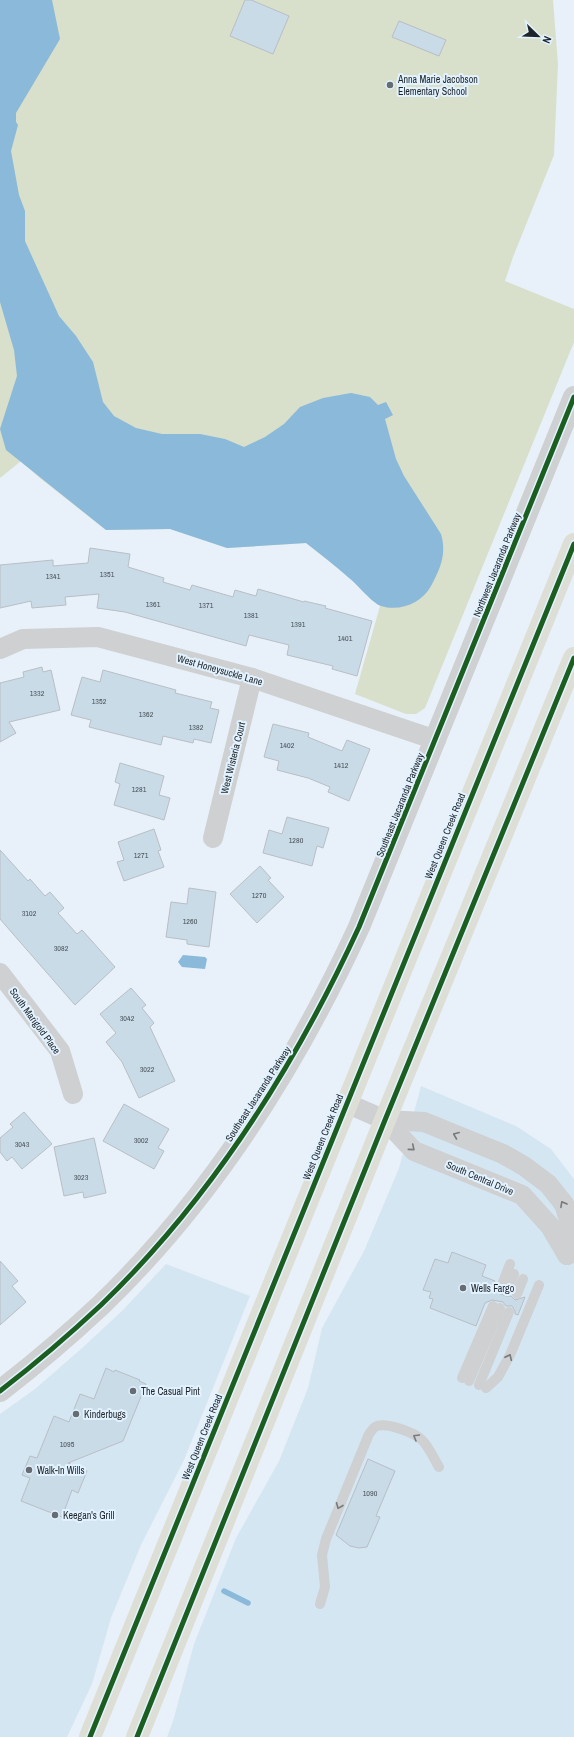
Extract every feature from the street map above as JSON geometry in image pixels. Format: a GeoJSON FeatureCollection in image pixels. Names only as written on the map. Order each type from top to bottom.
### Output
{"type":"FeatureCollection","features":[{"type":"Feature","properties":{"kind":"main road","name":"West Queen Creek Road"},"geometry":{"type":"LineString","coordinates":[[90,1737],[574,544]]}},
{"type":"Feature","properties":{"kind":"main road"},"geometry":{"type":"LineString","coordinates":[[137,1737],[385,1120],[574,658]]}},
{"type":"Feature","properties":{"kind":"street","name":"Northwest Jacaranda Parkway"},"geometry":{"type":"LineString","coordinates":[[436,740],[574,397]]}},
{"type":"Feature","properties":{"kind":"street","name":"West Honeysuckle Lane"},"geometry":{"type":"LineString","coordinates":[[0,649],[23,639],[98,637],[252,678],[436,740]]}},
{"type":"Feature","properties":{"kind":"street","name":"West Wisteria Court"},"geometry":{"type":"LineString","coordinates":[[213,838],[252,678]]}},
{"type":"Feature","properties":{"kind":"street","name":"Southeast Jacaranda Parkway"},"geometry":{"type":"LineString","coordinates":[[0,1391],[62,1341],[102,1304],[140,1265],[190,1208],[232,1151],[276,1085],[314,1020],[356,934],[436,740]]}},
{"type":"Feature","properties":{"kind":"street","name":"South Marigold Place"},"geometry":{"type":"LineString","coordinates":[[0,973],[60,1051],[73,1094]]}},
{"type":"Feature","properties":{"kind":"street"},"geometry":{"type":"LineString","coordinates":[[346,1103],[385,1120]]}},
{"type":"Feature","properties":{"kind":"street","name":"South Central Drive"},"geometry":{"type":"LineString","coordinates":[[385,1120],[424,1122],[503,1154],[524,1166],[548,1184],[564,1204],[573,1233],[571,1255]]}},
{"type":"Feature","properties":{"kind":"street","name":"South Central Drive"},"geometry":{"type":"LineString","coordinates":[[385,1120],[414,1151],[522,1195],[550,1226],[571,1255]]}},
{"type":"Feature","properties":{"kind":"lane"},"geometry":{"type":"LineString","coordinates":[[510,1264],[508,1290],[519,1277]]}},
{"type":"Feature","properties":{"kind":"lane"},"geometry":{"type":"LineString","coordinates":[[466,1379],[501,1309],[483,1387],[498,1377],[510,1356],[539,1286]]}},
{"type":"Feature","properties":{"kind":"lane"},"geometry":{"type":"LineString","coordinates":[[320,1604],[325,1587],[322,1555],[326,1539],[369,1434],[375,1427],[382,1425],[392,1426],[412,1434],[422,1440],[439,1467]]}},
{"type":"Feature","properties":{"kind":"shaded area"},"geometry":{"type":"Polygon","coordinates":[[[421,1086],[516,1126],[551,1149],[574,1179],[574,1737],[167,1737],[173,1721],[194,1644],[236,1538],[279,1461],[308,1388],[322,1328],[364,1251],[399,1168],[421,1086]]]}},
{"type":"Feature","properties":{"kind":"shaded area"},"geometry":{"type":"Polygon","coordinates":[[[166,1264],[250,1296],[184,1460],[141,1545],[111,1618],[92,1684],[67,1737],[0,1737],[0,1414],[35,1389],[81,1349],[123,1310],[166,1264]]]}},
{"type":"Feature","properties":{"kind":"green space"},"geometry":{"type":"Polygon","coordinates":[[[0,0],[553,0],[558,64],[554,155],[513,257],[505,281],[574,309],[574,342],[425,708],[416,714],[406,714],[355,694],[380,606],[349,577],[306,543],[227,548],[170,529],[106,530],[41,479],[21,461],[0,478],[0,0]]]}},
{"type":"Feature","properties":{"kind":"water"},"geometry":{"type":"Polygon","coordinates":[[[0,0],[52,0],[60,39],[16,113],[16,122],[18,125],[11,151],[19,195],[25,211],[25,241],[59,316],[76,336],[93,362],[103,402],[114,416],[136,428],[162,434],[200,434],[225,439],[244,447],[265,437],[284,424],[300,407],[323,398],[351,393],[370,397],[378,405],[386,402],[393,415],[385,419],[396,459],[404,476],[441,534],[443,541],[442,561],[431,586],[422,597],[410,605],[403,607],[388,608],[381,606],[306,543],[227,548],[170,529],[106,530],[6,450],[0,429],[17,376],[14,350],[0,302],[0,0]]]}},
{"type":"Feature","properties":{"kind":"water"},"geometry":{"type":"Polygon","coordinates":[[[183,955],[205,957],[207,959],[205,969],[182,967],[178,962],[183,955]]]}},
{"type":"Feature","properties":{"kind":"building"},"geometry":{"type":"Polygon","coordinates":[[[245,0],[251,0],[289,16],[273,54],[230,36],[245,0]]]}},
{"type":"Feature","properties":{"kind":"building"},"geometry":{"type":"Polygon","coordinates":[[[399,21],[446,40],[439,56],[392,37],[399,21]]]}},
{"type":"Feature","properties":{"kind":"building"},"geometry":{"type":"Polygon","coordinates":[[[90,548],[130,554],[128,567],[164,578],[163,582],[190,590],[192,585],[233,597],[235,590],[256,596],[258,589],[304,602],[326,606],[325,608],[372,621],[357,676],[332,669],[333,666],[287,655],[289,645],[249,635],[246,646],[125,612],[97,608],[99,594],[65,597],[66,605],[32,608],[31,601],[0,608],[0,565],[53,560],[53,566],[88,563],[90,548]]]}},
{"type":"Feature","properties":{"kind":"building"},"geometry":{"type":"Polygon","coordinates":[[[42,667],[43,672],[51,670],[60,710],[9,722],[16,733],[0,742],[0,683],[24,677],[23,672],[42,667]]]}},
{"type":"Feature","properties":{"kind":"building"},"geometry":{"type":"Polygon","coordinates":[[[103,670],[176,690],[175,693],[212,702],[210,708],[219,710],[211,743],[194,739],[193,743],[163,736],[161,745],[89,727],[91,720],[71,715],[82,677],[100,682],[103,670]]]}},
{"type":"Feature","properties":{"kind":"building"},"geometry":{"type":"Polygon","coordinates":[[[273,724],[309,733],[308,737],[342,751],[347,740],[370,749],[349,801],[328,792],[330,787],[308,778],[277,770],[279,761],[264,757],[273,724]]]}},
{"type":"Feature","properties":{"kind":"building"},"geometry":{"type":"Polygon","coordinates":[[[120,763],[164,776],[159,795],[170,798],[164,820],[114,805],[120,784],[115,782],[120,763]]]}},
{"type":"Feature","properties":{"kind":"building"},"geometry":{"type":"Polygon","coordinates":[[[287,817],[329,828],[323,848],[317,846],[312,866],[263,853],[269,830],[282,834],[287,817]]]}},
{"type":"Feature","properties":{"kind":"building"},"geometry":{"type":"Polygon","coordinates":[[[154,829],[161,850],[158,851],[164,867],[124,881],[117,862],[124,860],[118,842],[154,829]]]}},
{"type":"Feature","properties":{"kind":"building"},"geometry":{"type":"Polygon","coordinates":[[[0,850],[28,881],[30,879],[45,896],[50,892],[64,908],[58,913],[77,934],[82,930],[115,967],[75,1005],[0,919],[0,850]]]}},
{"type":"Feature","properties":{"kind":"building"},"geometry":{"type":"Polygon","coordinates":[[[260,866],[271,878],[268,880],[284,897],[257,923],[230,894],[260,866]]]}},
{"type":"Feature","properties":{"kind":"building"},"geometry":{"type":"Polygon","coordinates":[[[189,888],[216,892],[209,947],[187,944],[187,940],[166,937],[171,902],[187,904],[189,888]]]}},
{"type":"Feature","properties":{"kind":"building"},"geometry":{"type":"Polygon","coordinates":[[[131,988],[146,1005],[142,1008],[154,1023],[150,1027],[175,1081],[139,1098],[122,1062],[106,1042],[116,1033],[100,1014],[131,988]]]}},
{"type":"Feature","properties":{"kind":"building"},"geometry":{"type":"Polygon","coordinates":[[[124,1104],[169,1129],[158,1148],[164,1151],[154,1169],[103,1141],[124,1104]]]}},
{"type":"Feature","properties":{"kind":"building"},"geometry":{"type":"Polygon","coordinates":[[[24,1112],[52,1144],[22,1169],[12,1157],[7,1161],[0,1152],[0,1138],[13,1127],[10,1124],[24,1112]]]}},
{"type":"Feature","properties":{"kind":"building"},"geometry":{"type":"Polygon","coordinates":[[[94,1138],[106,1193],[84,1198],[83,1192],[64,1196],[54,1147],[94,1138]]]}},
{"type":"Feature","properties":{"kind":"building","name":"Wells Fargo"},"geometry":{"type":"Polygon","coordinates":[[[452,1252],[486,1265],[482,1276],[495,1281],[493,1285],[498,1293],[511,1296],[515,1300],[525,1297],[518,1315],[515,1314],[512,1306],[506,1306],[503,1302],[492,1300],[485,1303],[476,1326],[430,1308],[433,1299],[429,1298],[431,1292],[423,1290],[435,1259],[448,1263],[452,1252]]]}},
{"type":"Feature","properties":{"kind":"building"},"geometry":{"type":"Polygon","coordinates":[[[0,1261],[18,1281],[12,1286],[26,1302],[0,1325],[0,1261]]]}},
{"type":"Feature","properties":{"kind":"building"},"geometry":{"type":"Polygon","coordinates":[[[106,1368],[140,1380],[139,1381],[146,1384],[123,1441],[68,1463],[87,1471],[78,1493],[72,1490],[62,1517],[21,1501],[30,1478],[22,1475],[30,1456],[37,1458],[54,1416],[69,1422],[80,1394],[94,1399],[106,1368]]]}},
{"type":"Feature","properties":{"kind":"building"},"geometry":{"type":"Polygon","coordinates":[[[368,1459],[395,1471],[376,1516],[380,1517],[367,1547],[359,1548],[350,1546],[336,1535],[368,1459]]]}},
{"type":"Feature","properties":{"kind":"waterway"},"geometry":{"type":"LineString","coordinates":[[224,1591],[248,1603]]}},
{"type":"Feature","properties":{"kind":"cycle path"},"geometry":{"type":"LineString","coordinates":[[0,1391],[77,1327],[141,1264],[215,1175],[248,1128],[279,1079],[334,979],[359,927],[574,397]]}},
{"type":"Feature","properties":{"kind":"cycle path"},"geometry":{"type":"LineString","coordinates":[[90,1737],[574,544]]}},
{"type":"Feature","properties":{"kind":"cycle path"},"geometry":{"type":"LineString","coordinates":[[137,1737],[385,1120],[574,658]]}},
{"type":"Feature","properties":{"kind":"place","name":"Anna Marie Jacobson Elementary School"},"geometry":{"type":"Point","coordinates":[390,85]}},
{"type":"Feature","properties":{"kind":"place","name":"Wells Fargo"},"geometry":{"type":"Point","coordinates":[463,1288]}},
{"type":"Feature","properties":{"kind":"place","name":"The Casual Pint"},"geometry":{"type":"Point","coordinates":[133,1391]}},
{"type":"Feature","properties":{"kind":"place","name":"Kinderbugs"},"geometry":{"type":"Point","coordinates":[76,1414]}},
{"type":"Feature","properties":{"kind":"place","name":"Walk-In Wills"},"geometry":{"type":"Point","coordinates":[29,1470]}},
{"type":"Feature","properties":{"kind":"place","name":"Keegan's Grill"},"geometry":{"type":"Point","coordinates":[55,1515]}}]}
